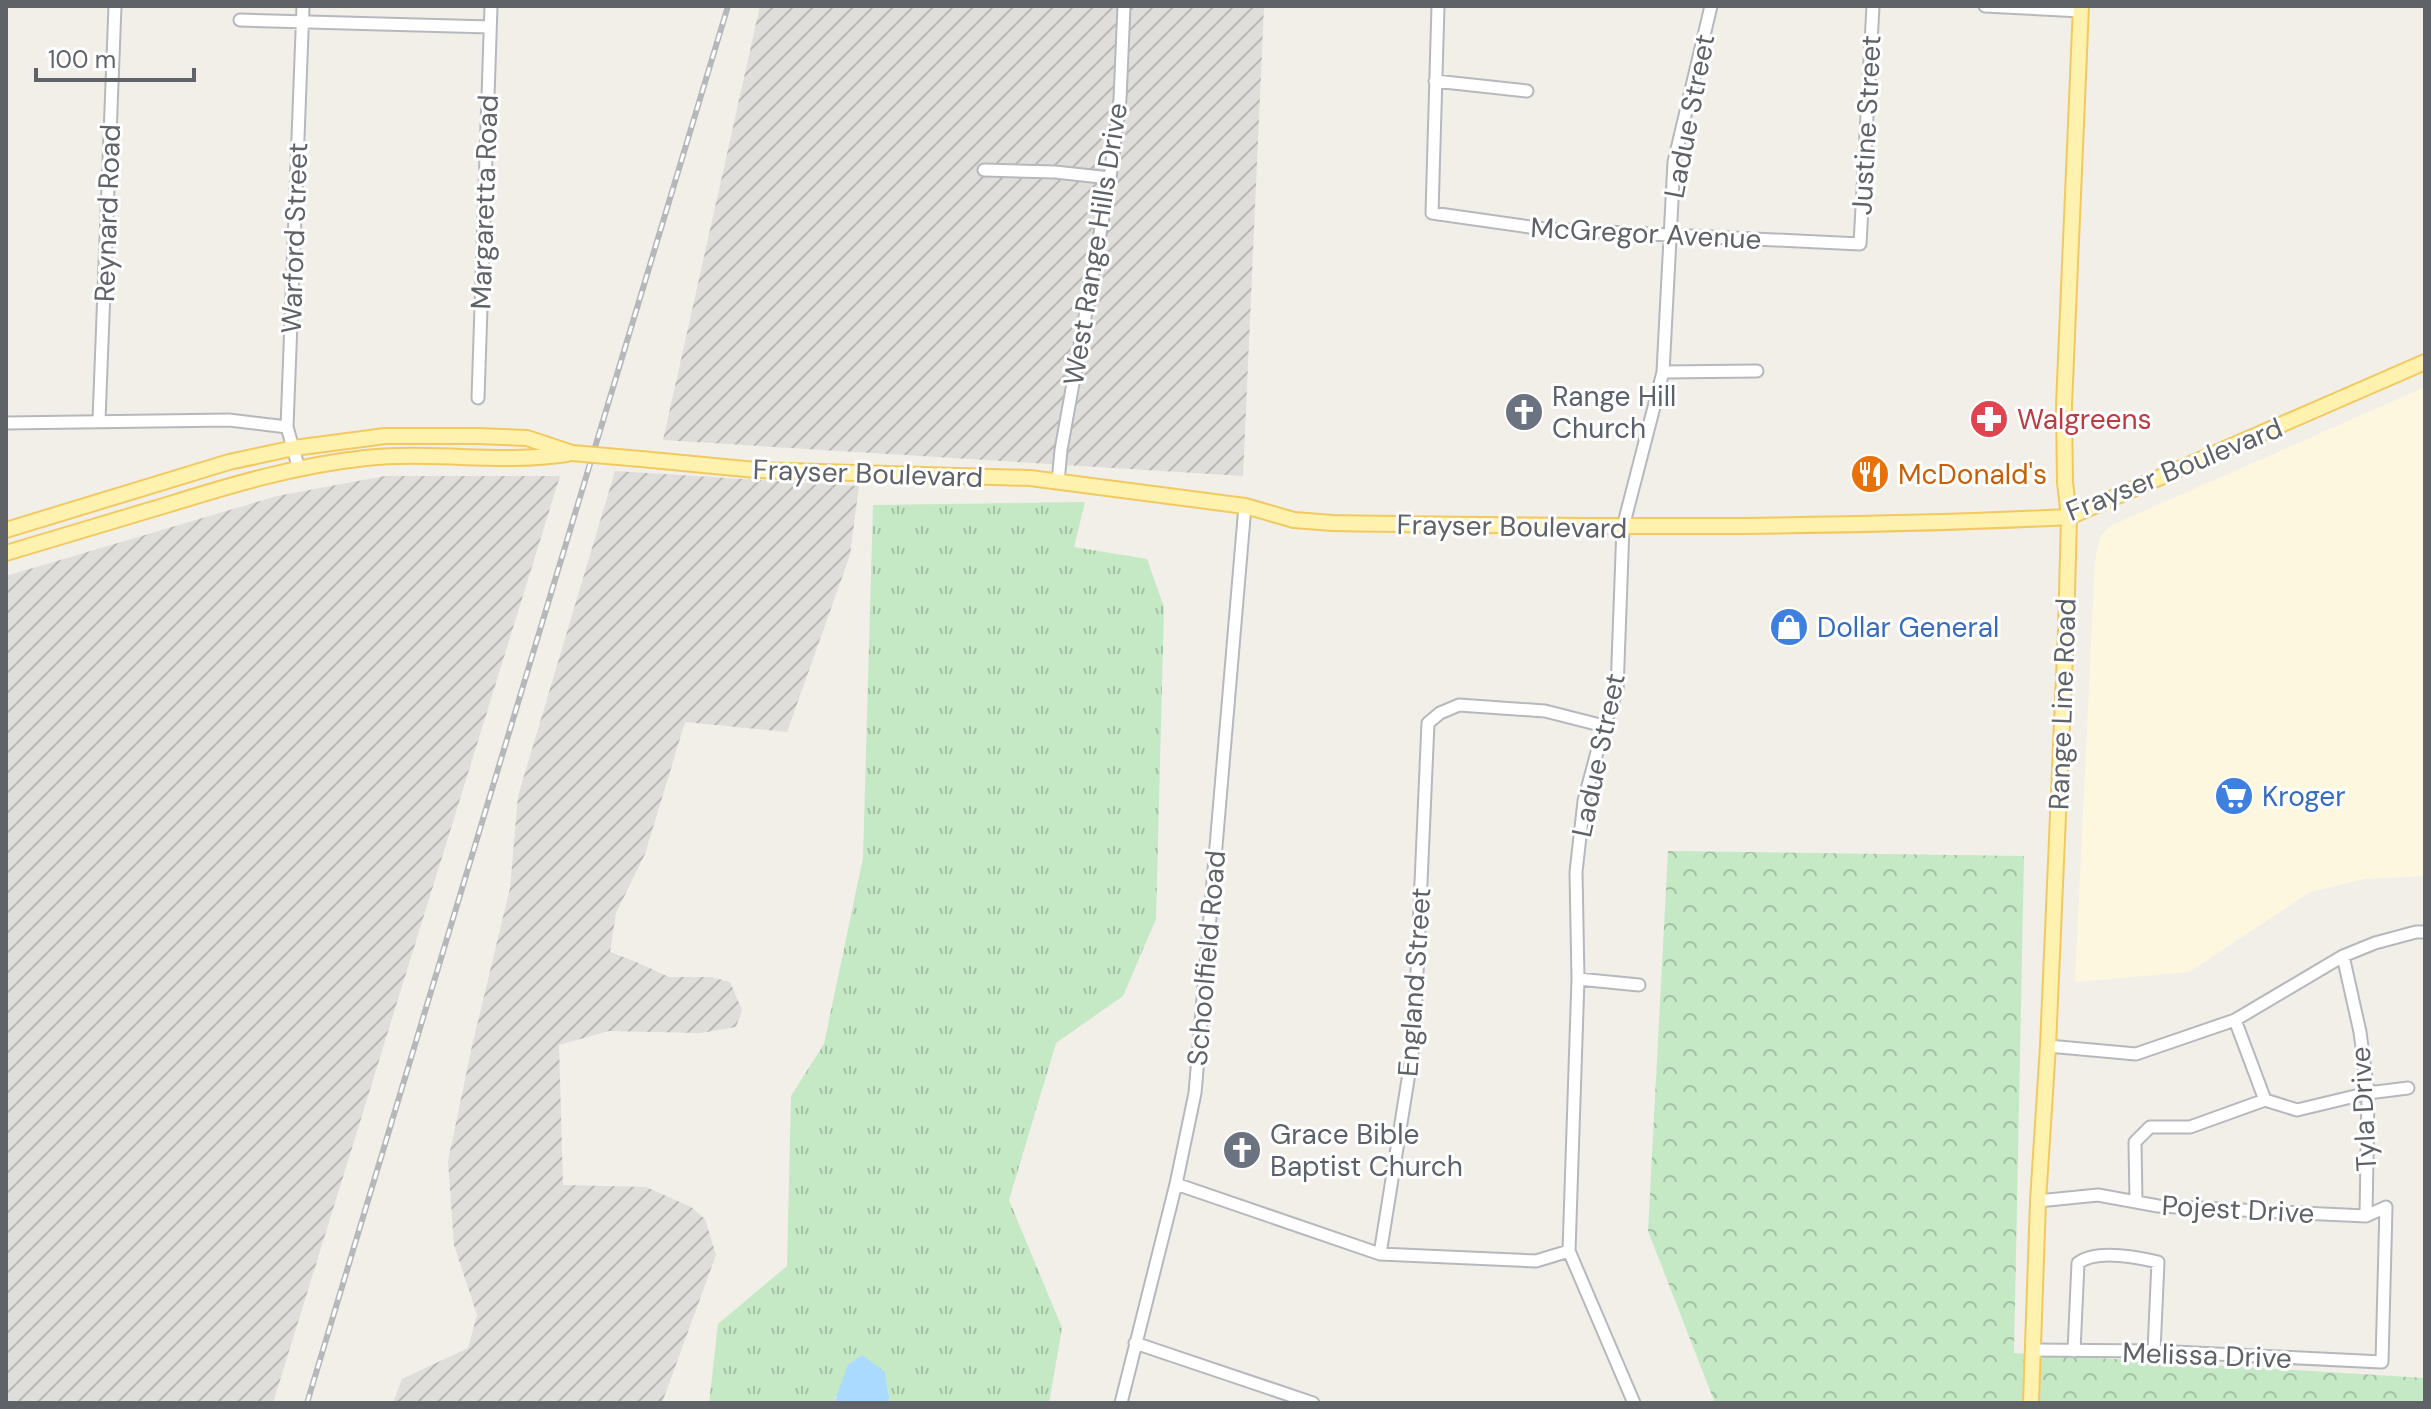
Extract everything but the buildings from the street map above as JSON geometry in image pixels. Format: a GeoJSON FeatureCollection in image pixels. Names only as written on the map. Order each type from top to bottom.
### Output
{"type":"FeatureCollection","features":[{"type":"Feature","properties":{"kind":"main road","name":"Range Line Road"},"geometry":{"type":"LineString","coordinates":[[2031,1403],[2069,517],[2065,482],[2064,405],[2081,9]]}},
{"type":"Feature","properties":{"kind":"main road","name":"Frayser Boulevard"},"geometry":{"type":"LineString","coordinates":[[572,453],[756,470],[1030,478],[1245,506],[1294,520],[1333,523],[1623,527],[2069,517],[2425,362]]}},
{"type":"Feature","properties":{"kind":"main road"},"geometry":{"type":"LineString","coordinates":[[6,530],[229,462],[294,448],[385,436],[476,436],[527,438],[572,453]]}},
{"type":"Feature","properties":{"kind":"main road"},"geometry":{"type":"LineString","coordinates":[[6,553],[235,484],[299,469],[369,458],[533,459],[572,453]]}},
{"type":"Feature","properties":{"kind":"street","name":"Reynard Road"},"geometry":{"type":"LineString","coordinates":[[99,420],[115,6]]}},
{"type":"Feature","properties":{"kind":"street","name":"Warford Street"},"geometry":{"type":"LineString","coordinates":[[299,469],[287,427],[303,6]]}},
{"type":"Feature","properties":{"kind":"street","name":"Margaretta Road"},"geometry":{"type":"LineString","coordinates":[[478,398],[491,6]]}},
{"type":"Feature","properties":{"kind":"street","name":"West Range Hills Drive"},"geometry":{"type":"LineString","coordinates":[[1058,482],[1061,450],[1110,178],[1120,99],[1124,6]]}},
{"type":"Feature","properties":{"kind":"street"},"geometry":{"type":"LineString","coordinates":[[1438,6],[1435,81],[1527,91]]}},
{"type":"Feature","properties":{"kind":"street","name":"Ladue Street"},"geometry":{"type":"LineString","coordinates":[[1634,1403],[1569,1251],[1578,979],[1576,872],[1584,801],[1617,690],[1623,527],[1663,372],[1674,162],[1711,6]]}},
{"type":"Feature","properties":{"kind":"street","name":"Justine Street"},"geometry":{"type":"LineString","coordinates":[[1860,244],[1873,6]]}},
{"type":"Feature","properties":{"kind":"street"},"geometry":{"type":"LineString","coordinates":[[1985,6],[2081,9]]}},
{"type":"Feature","properties":{"kind":"street"},"geometry":{"type":"LineString","coordinates":[[240,20],[490,27]]}},
{"type":"Feature","properties":{"kind":"street","name":"McGregor Avenue"},"geometry":{"type":"LineString","coordinates":[[1435,81],[1432,213],[1544,229],[1860,244]]}},
{"type":"Feature","properties":{"kind":"street"},"geometry":{"type":"LineString","coordinates":[[984,170],[1055,172],[1110,178]]}},
{"type":"Feature","properties":{"kind":"street"},"geometry":{"type":"LineString","coordinates":[[1663,372],[1757,371]]}},
{"type":"Feature","properties":{"kind":"street"},"geometry":{"type":"LineString","coordinates":[[6,423],[229,420],[287,427]]}},
{"type":"Feature","properties":{"kind":"street","name":"Schoolfield Road"},"geometry":{"type":"LineString","coordinates":[[1121,1403],[1176,1184],[1195,1093],[1245,506]]}},
{"type":"Feature","properties":{"kind":"street","name":"England Street"},"geometry":{"type":"LineString","coordinates":[[1380,1254],[1414,1042],[1428,723],[1440,713],[1459,705],[1545,711],[1604,726]]}},
{"type":"Feature","properties":{"kind":"street"},"geometry":{"type":"LineString","coordinates":[[2048,1046],[2136,1054],[2235,1020],[2343,956],[2375,943],[2425,932]]}},
{"type":"Feature","properties":{"kind":"street","name":"Tyla Drive"},"geometry":{"type":"LineString","coordinates":[[2343,956],[2360,1032],[2368,1093],[2366,1216]]}},
{"type":"Feature","properties":{"kind":"street"},"geometry":{"type":"LineString","coordinates":[[1578,979],[1639,985]]}},
{"type":"Feature","properties":{"kind":"street"},"geometry":{"type":"LineString","coordinates":[[2235,1020],[2265,1100]]}},
{"type":"Feature","properties":{"kind":"street"},"geometry":{"type":"LineString","coordinates":[[2136,1201],[2135,1142],[2150,1127],[2190,1127],[2265,1100],[2297,1110],[2368,1093],[2408,1088]]}},
{"type":"Feature","properties":{"kind":"street"},"geometry":{"type":"LineString","coordinates":[[1176,1184],[1380,1254],[1536,1261],[1569,1251]]}},
{"type":"Feature","properties":{"kind":"street","name":"Pojest Drive"},"geometry":{"type":"LineString","coordinates":[[2038,1201],[2098,1195],[2158,1206],[2366,1216]]}},
{"type":"Feature","properties":{"kind":"street","name":"Melissa Drive"},"geometry":{"type":"LineString","coordinates":[[2032,1350],[2154,1351],[2382,1362],[2386,1207],[2366,1216]]}},
{"type":"Feature","properties":{"kind":"street"},"geometry":{"type":"LineString","coordinates":[[2074,1351],[2078,1263],[2086,1257],[2132,1255],[2158,1262],[2154,1351]]}},
{"type":"Feature","properties":{"kind":"street"},"geometry":{"type":"LineString","coordinates":[[1135,1343],[1313,1403]]}},
{"type":"Feature","properties":{"kind":"shaded area"},"geometry":{"type":"Polygon","coordinates":[[[760,6],[1264,6],[1243,476],[663,440],[760,6]]]}},
{"type":"Feature","properties":{"kind":"shaded area"},"geometry":{"type":"Polygon","coordinates":[[[2425,387],[2425,876],[2364,879],[2310,892],[2189,972],[2075,982],[2095,561],[2100,537],[2110,526],[2425,387]]]}},
{"type":"Feature","properties":{"kind":"shaded area"},"geometry":{"type":"Polygon","coordinates":[[[615,471],[859,486],[850,555],[787,732],[685,722],[645,854],[616,913],[610,952],[669,977],[711,977],[730,982],[742,1010],[736,1027],[700,1033],[609,1031],[559,1045],[563,1185],[646,1187],[691,1207],[705,1219],[716,1255],[662,1403],[393,1403],[402,1379],[468,1348],[477,1315],[454,1245],[448,1161],[510,888],[518,796],[615,471]]]}},
{"type":"Feature","properties":{"kind":"shaded area"},"geometry":{"type":"Polygon","coordinates":[[[385,476],[560,476],[273,1403],[6,1403],[6,576],[277,496],[385,476]]]}},
{"type":"Feature","properties":{"kind":"green space"},"geometry":{"type":"Polygon","coordinates":[[[1085,502],[1074,547],[1147,559],[1164,607],[1156,919],[1123,996],[1056,1043],[1009,1200],[1062,1328],[1049,1403],[890,1403],[885,1372],[835,1397],[834,1403],[709,1403],[718,1324],[787,1266],[791,1096],[824,1044],[863,858],[873,505],[1085,502]]]}},
{"type":"Feature","properties":{"kind":"green space"},"geometry":{"type":"Polygon","coordinates":[[[1668,851],[2024,856],[2014,1353],[2425,1378],[2425,1403],[1715,1403],[1648,1231],[1668,851]]]}},
{"type":"Feature","properties":{"kind":"water"},"geometry":{"type":"Polygon","coordinates":[[[862,1355],[885,1372],[890,1403],[834,1403],[848,1365],[862,1355]]]}},
{"type":"Feature","properties":{"kind":"railway"},"geometry":{"type":"LineString","coordinates":[[307,1403],[728,6]]}},
{"type":"Feature","properties":{"kind":"place","name":"Range Hill Church"},"geometry":{"type":"Point","coordinates":[1524,412]}},
{"type":"Feature","properties":{"kind":"place","name":"Walgreens"},"geometry":{"type":"Point","coordinates":[1989,419]}},
{"type":"Feature","properties":{"kind":"place","name":"McDonald's"},"geometry":{"type":"Point","coordinates":[1870,474]}},
{"type":"Feature","properties":{"kind":"place","name":"Dollar General"},"geometry":{"type":"Point","coordinates":[1789,627]}},
{"type":"Feature","properties":{"kind":"place","name":"Kroger"},"geometry":{"type":"Point","coordinates":[2234,796]}},
{"type":"Feature","properties":{"kind":"place","name":"Grace Bible Baptist Church"},"geometry":{"type":"Point","coordinates":[1242,1150]}}]}
